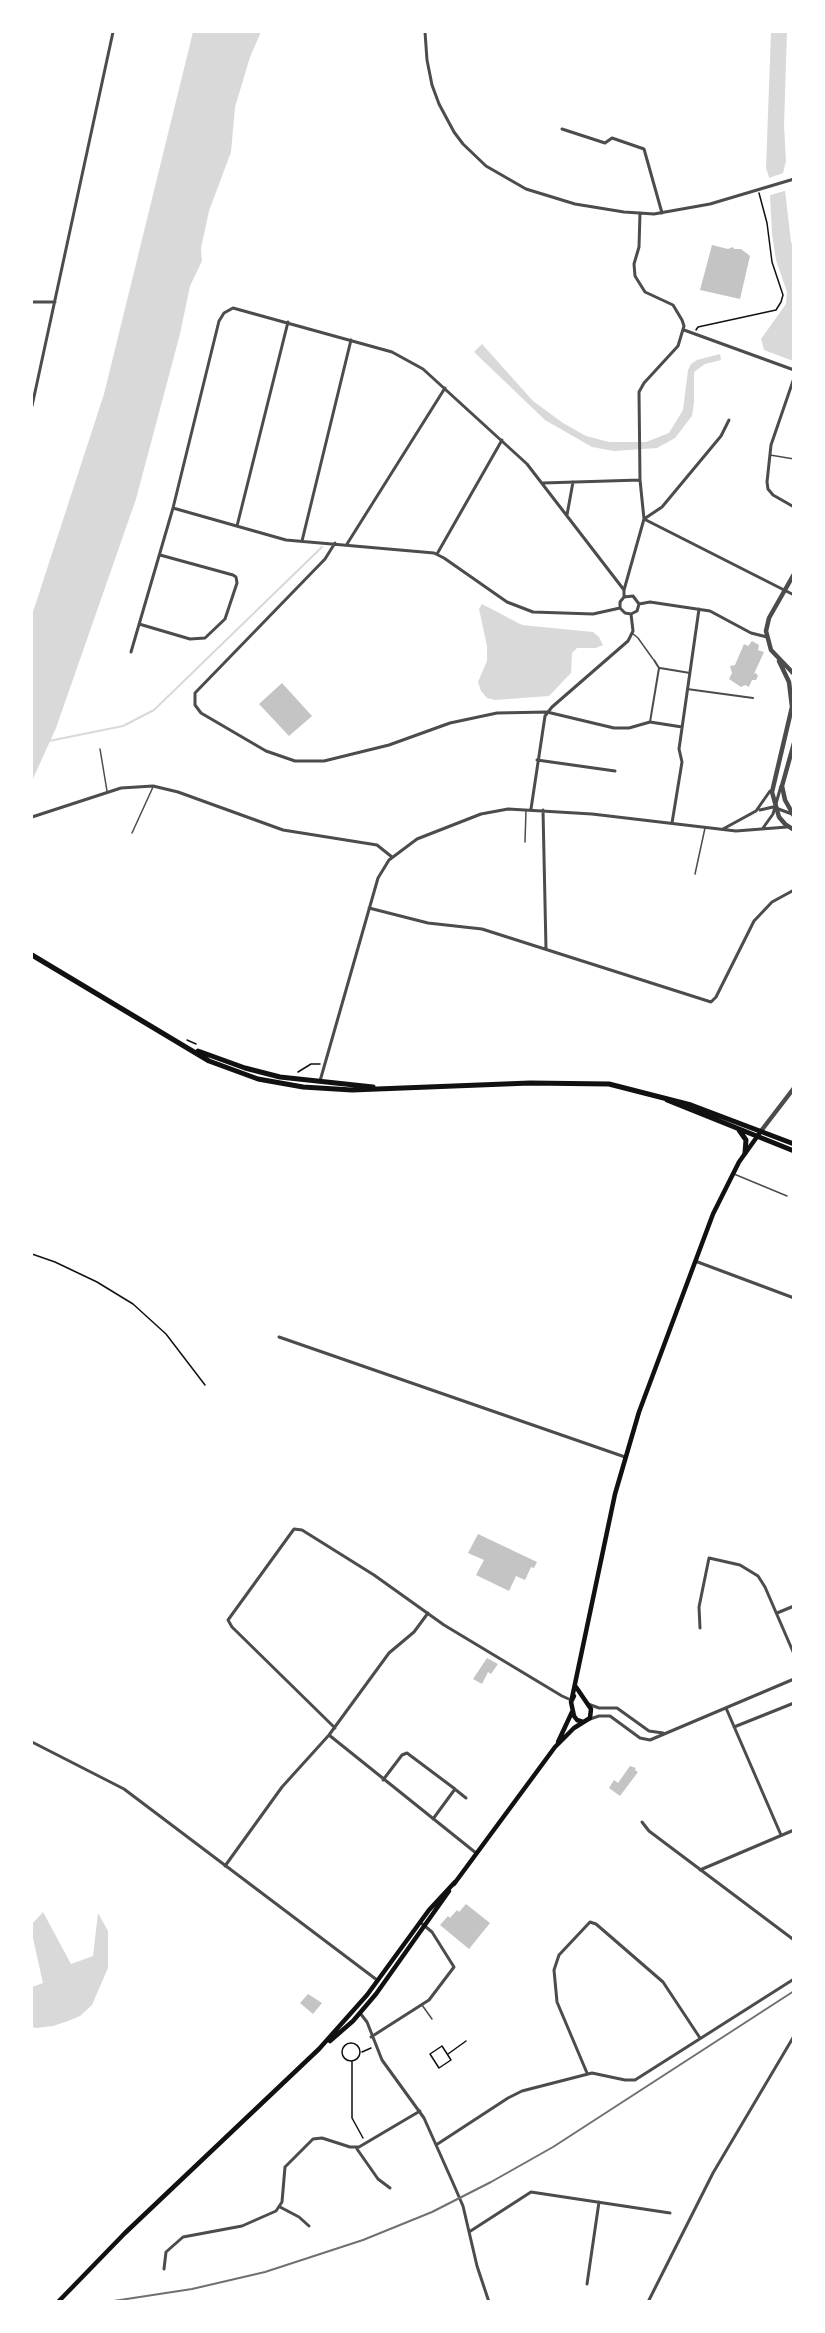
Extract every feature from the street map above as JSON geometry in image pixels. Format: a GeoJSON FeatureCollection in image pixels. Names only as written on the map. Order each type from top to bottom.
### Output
{"type":"FeatureCollection","features":[{"type":"Feature","properties":{"kind":"main road"},"geometry":{"type":"LineString","coordinates":[[32,955],[185,1042],[209,1061],[243,1074],[281,1084],[392,1089],[592,1082],[625,1086],[691,1105],[794,1151]]}},
{"type":"Feature","properties":{"kind":"main road"},"geometry":{"type":"LineString","coordinates":[[655,1095],[738,1129],[794,1144]]}},
{"type":"Feature","properties":{"kind":"main road"},"geometry":{"type":"LineString","coordinates":[[738,1129],[746,1140],[745,1153]]}},
{"type":"Feature","properties":{"kind":"main road"},"geometry":{"type":"LineString","coordinates":[[586,1721],[576,1719],[572,1699],[615,1494],[625,1457],[644,1398],[713,1214],[733,1173],[759,1134]]}},
{"type":"Feature","properties":{"kind":"main road"},"geometry":{"type":"LineString","coordinates":[[58,2301],[125,2233],[358,2011],[555,1747],[574,1728],[586,1721],[592,1713],[576,1684]]}},
{"type":"Feature","properties":{"kind":"main road"},"geometry":{"type":"LineString","coordinates":[[572,1699],[576,1695],[582,1697]]}},
{"type":"Feature","properties":{"kind":"main road"},"geometry":{"type":"LineString","coordinates":[[555,1747],[573,1710]]}},
{"type":"Feature","properties":{"kind":"street"},"geometry":{"type":"LineString","coordinates":[[32,406],[113,32]]}},
{"type":"Feature","properties":{"kind":"street"},"geometry":{"type":"LineString","coordinates":[[425,32],[428,69],[439,104],[454,132],[482,162],[511,182],[549,197],[640,213],[662,213],[710,204],[794,179]]}},
{"type":"Feature","properties":{"kind":"street"},"geometry":{"type":"LineString","coordinates":[[562,129],[605,143],[612,138],[644,149],[662,213]]}},
{"type":"Feature","properties":{"kind":"street"},"geometry":{"type":"LineString","coordinates":[[620,608],[644,519],[639,456],[640,388],[676,349],[684,330],[682,320],[675,308],[670,303],[645,292],[635,276],[634,264],[639,247],[640,213]]}},
{"type":"Feature","properties":{"kind":"street"},"geometry":{"type":"LineString","coordinates":[[32,303],[55,302]]}},
{"type":"Feature","properties":{"kind":"street"},"geometry":{"type":"LineString","coordinates":[[131,652],[173,508],[219,321],[227,310],[240,308],[402,356],[423,369],[523,459],[624,590]]}},
{"type":"Feature","properties":{"kind":"street"},"geometry":{"type":"LineString","coordinates":[[237,526],[288,322]]}},
{"type":"Feature","properties":{"kind":"street"},"geometry":{"type":"LineString","coordinates":[[684,330],[794,370]]}},
{"type":"Feature","properties":{"kind":"street"},"geometry":{"type":"LineString","coordinates":[[302,541],[351,340]]}},
{"type":"Feature","properties":{"kind":"street"},"geometry":{"type":"LineString","coordinates":[[794,378],[769,455],[768,489],[776,497],[794,507]]}},
{"type":"Feature","properties":{"kind":"street"},"geometry":{"type":"LineString","coordinates":[[347,544],[445,388]]}},
{"type":"Feature","properties":{"kind":"street"},"geometry":{"type":"LineString","coordinates":[[644,519],[662,507],[721,436],[729,420]]}},
{"type":"Feature","properties":{"kind":"street"},"geometry":{"type":"LineString","coordinates":[[437,554],[502,440]]}},
{"type":"Feature","properties":{"kind":"street"},"geometry":{"type":"LineString","coordinates":[[543,483],[640,480]]}},
{"type":"Feature","properties":{"kind":"street"},"geometry":{"type":"LineString","coordinates":[[567,515],[573,482]]}},
{"type":"Feature","properties":{"kind":"street"},"geometry":{"type":"LineString","coordinates":[[173,508],[282,539],[437,554],[500,598],[528,611],[546,614],[593,614],[620,608]]}},
{"type":"Feature","properties":{"kind":"street"},"geometry":{"type":"LineString","coordinates":[[644,519],[794,595]]}},
{"type":"Feature","properties":{"kind":"street"},"geometry":{"type":"LineString","coordinates":[[335,543],[328,556],[198,688],[194,695],[195,705],[201,713],[266,751],[286,759],[313,762],[337,759],[389,745],[477,716],[547,712],[614,728],[651,723],[682,727]]}},
{"type":"Feature","properties":{"kind":"street"},"geometry":{"type":"LineString","coordinates":[[139,624],[190,639],[205,638],[225,619],[237,583],[236,577],[232,575],[160,555]]}},
{"type":"Feature","properties":{"kind":"street"},"geometry":{"type":"LineString","coordinates":[[756,811],[772,786],[791,716],[793,694],[787,675],[771,650],[767,637],[769,618],[794,574]]}},
{"type":"Feature","properties":{"kind":"street"},"geometry":{"type":"LineString","coordinates":[[624,597],[634,597],[639,604]]}},
{"type":"Feature","properties":{"kind":"street"},"geometry":{"type":"LineString","coordinates":[[639,604],[650,602],[716,613],[752,633],[767,637]]}},
{"type":"Feature","properties":{"kind":"street"},"geometry":{"type":"LineString","coordinates":[[620,608],[626,614],[631,614],[637,610],[639,604]]}},
{"type":"Feature","properties":{"kind":"street"},"geometry":{"type":"LineString","coordinates":[[672,823],[682,762],[679,749],[699,609]]}},
{"type":"Feature","properties":{"kind":"street"},"geometry":{"type":"LineString","coordinates":[[528,809],[542,722],[547,712],[619,649],[632,633],[631,614]]}},
{"type":"Feature","properties":{"kind":"street"},"geometry":{"type":"LineString","coordinates":[[651,723],[659,668],[654,660]]}},
{"type":"Feature","properties":{"kind":"street"},"geometry":{"type":"LineString","coordinates":[[779,661],[794,674]]}},
{"type":"Feature","properties":{"kind":"street"},"geometry":{"type":"LineString","coordinates":[[659,668],[690,673]]}},
{"type":"Feature","properties":{"kind":"street"},"geometry":{"type":"LineString","coordinates":[[687,689],[753,698]]}},
{"type":"Feature","properties":{"kind":"street"},"geometry":{"type":"LineString","coordinates":[[763,828],[775,808],[794,743]]}},
{"type":"Feature","properties":{"kind":"street"},"geometry":{"type":"LineString","coordinates":[[537,760],[615,771]]}},
{"type":"Feature","properties":{"kind":"street"},"geometry":{"type":"LineString","coordinates":[[32,817],[107,792],[134,786],[153,786],[178,792],[283,830],[373,844],[392,858]]}},
{"type":"Feature","properties":{"kind":"street"},"geometry":{"type":"LineString","coordinates":[[772,786],[775,808],[779,817],[791,829]]}},
{"type":"Feature","properties":{"kind":"street"},"geometry":{"type":"LineString","coordinates":[[782,786],[793,815]]}},
{"type":"Feature","properties":{"kind":"street"},"geometry":{"type":"LineString","coordinates":[[722,830],[768,807],[793,815]]}},
{"type":"Feature","properties":{"kind":"street"},"geometry":{"type":"LineString","coordinates":[[319,1085],[368,908],[380,873],[392,858],[417,839],[456,823],[498,810],[528,809],[722,830],[791,829]]}},
{"type":"Feature","properties":{"kind":"street"},"geometry":{"type":"LineString","coordinates":[[543,810],[546,949]]}},
{"type":"Feature","properties":{"kind":"street"},"geometry":{"type":"LineString","coordinates":[[368,908],[428,923],[479,928],[711,1002],[716,997],[754,921],[772,902],[794,890]]}},
{"type":"Feature","properties":{"kind":"street"},"geometry":{"type":"LineString","coordinates":[[759,1134],[794,1088]]}},
{"type":"Feature","properties":{"kind":"street"},"geometry":{"type":"LineString","coordinates":[[695,1261],[794,1298]]}},
{"type":"Feature","properties":{"kind":"street"},"geometry":{"type":"LineString","coordinates":[[279,1337],[625,1457]]}},
{"type":"Feature","properties":{"kind":"street"},"geometry":{"type":"LineString","coordinates":[[335,1728],[229,1622],[231,1614],[290,1533],[297,1529],[302,1530],[449,1628],[562,1696],[572,1699]]}},
{"type":"Feature","properties":{"kind":"street"},"geometry":{"type":"LineString","coordinates":[[700,1628],[699,1607],[709,1558],[740,1565],[754,1574],[765,1587],[794,1654]]}},
{"type":"Feature","properties":{"kind":"street"},"geometry":{"type":"LineString","coordinates":[[777,1613],[794,1606]]}},
{"type":"Feature","properties":{"kind":"street"},"geometry":{"type":"LineString","coordinates":[[225,1866],[282,1787],[330,1735],[392,1649],[414,1632],[429,1613]]}},
{"type":"Feature","properties":{"kind":"street"},"geometry":{"type":"LineString","coordinates":[[586,1721],[599,1716],[610,1716],[645,1740],[794,1679]]}},
{"type":"Feature","properties":{"kind":"street"},"geometry":{"type":"LineString","coordinates":[[734,1728],[794,1703]]}},
{"type":"Feature","properties":{"kind":"street"},"geometry":{"type":"LineString","coordinates":[[587,1704],[599,1708],[617,1708],[652,1732],[664,1733]]}},
{"type":"Feature","properties":{"kind":"street"},"geometry":{"type":"LineString","coordinates":[[726,1708],[781,1835]]}},
{"type":"Feature","properties":{"kind":"street"},"geometry":{"type":"LineString","coordinates":[[330,1735],[476,1854]]}},
{"type":"Feature","properties":{"kind":"street"},"geometry":{"type":"LineString","coordinates":[[32,1742],[119,1786],[380,1983]]}},
{"type":"Feature","properties":{"kind":"street"},"geometry":{"type":"LineString","coordinates":[[383,1780],[402,1755],[407,1753],[466,1798]]}},
{"type":"Feature","properties":{"kind":"street"},"geometry":{"type":"LineString","coordinates":[[433,1819],[455,1789]]}},
{"type":"Feature","properties":{"kind":"street"},"geometry":{"type":"LineString","coordinates":[[642,1822],[649,1831],[794,1941]]}},
{"type":"Feature","properties":{"kind":"street"},"geometry":{"type":"LineString","coordinates":[[700,1870],[794,1830]]}},
{"type":"Feature","properties":{"kind":"street"},"geometry":{"type":"LineString","coordinates":[[587,2074],[557,2002],[554,1970],[559,1955],[590,1922],[596,1924],[663,1982],[700,2038]]}},
{"type":"Feature","properties":{"kind":"street"},"geometry":{"type":"LineString","coordinates":[[371,2037],[432,1997],[454,1967],[432,1932],[422,1924]]}},
{"type":"Feature","properties":{"kind":"street"},"geometry":{"type":"LineString","coordinates":[[436,2145],[518,2093],[587,2074],[635,2080],[794,1979]]}},
{"type":"Feature","properties":{"kind":"street"},"geometry":{"type":"LineString","coordinates":[[358,2011],[366,2022],[374,2046],[385,2066],[420,2111],[436,2145],[461,2202],[477,2266],[489,2301]]}},
{"type":"Feature","properties":{"kind":"street"},"geometry":{"type":"LineString","coordinates":[[648,2301],[713,2172],[794,2036]]}},
{"type":"Feature","properties":{"kind":"street"},"geometry":{"type":"LineString","coordinates":[[356,2148],[420,2111]]}},
{"type":"Feature","properties":{"kind":"street"},"geometry":{"type":"LineString","coordinates":[[164,2269],[166,2252],[183,2237],[242,2226],[280,2207],[285,2167],[310,2141],[319,2138],[356,2148],[378,2179],[390,2188]]}},
{"type":"Feature","properties":{"kind":"street"},"geometry":{"type":"LineString","coordinates":[[469,2232],[531,2192],[670,2213]]}},
{"type":"Feature","properties":{"kind":"street"},"geometry":{"type":"LineString","coordinates":[[587,2284],[599,2202]]}},
{"type":"Feature","properties":{"kind":"street"},"geometry":{"type":"LineString","coordinates":[[280,2207],[299,2217],[309,2226]]}},
{"type":"Feature","properties":{"kind":"lane"},"geometry":{"type":"LineString","coordinates":[[769,455],[794,459]]}},
{"type":"Feature","properties":{"kind":"lane"},"geometry":{"type":"LineString","coordinates":[[632,633],[654,660]]}},
{"type":"Feature","properties":{"kind":"lane"},"geometry":{"type":"LineString","coordinates":[[100,749],[107,792]]}},
{"type":"Feature","properties":{"kind":"lane"},"geometry":{"type":"LineString","coordinates":[[132,833],[153,786]]}},
{"type":"Feature","properties":{"kind":"lane"},"geometry":{"type":"LineString","coordinates":[[525,842],[528,809]]}},
{"type":"Feature","properties":{"kind":"lane"},"geometry":{"type":"LineString","coordinates":[[695,874],[705,828]]}},
{"type":"Feature","properties":{"kind":"lane"},"geometry":{"type":"LineString","coordinates":[[733,1173],[787,1196]]}},
{"type":"Feature","properties":{"kind":"lane"},"geometry":{"type":"LineString","coordinates":[[422,2005],[432,2019]]}},
{"type":"Feature","properties":{"kind":"path"},"geometry":{"type":"LineString","coordinates":[[695,334],[698,327],[777,310],[781,302],[783,295],[772,262],[767,223],[759,190]]}},
{"type":"Feature","properties":{"kind":"path"},"geometry":{"type":"LineString","coordinates":[[185,1042],[195,1044]]}},
{"type":"Feature","properties":{"kind":"path"},"geometry":{"type":"LineString","coordinates":[[292,1073],[314,1063],[324,1064]]}},
{"type":"Feature","properties":{"kind":"path"},"geometry":{"type":"LineString","coordinates":[[32,1254],[98,1282],[133,1304],[162,1330],[205,1385]]}},
{"type":"Feature","properties":{"kind":"path"},"geometry":{"type":"LineString","coordinates":[[448,2055],[466,2041]]}},
{"type":"Feature","properties":{"kind":"path"},"geometry":{"type":"LineString","coordinates":[[350,2043],[356,2044],[360,2052],[358,2058],[352,2061],[346,2060],[342,2050],[350,2043]]}},
{"type":"Feature","properties":{"kind":"path"},"geometry":{"type":"LineString","coordinates":[[360,2052],[374,2046]]}},
{"type":"Feature","properties":{"kind":"path"},"geometry":{"type":"LineString","coordinates":[[442,2046],[448,2055],[451,2060],[439,2068],[430,2054],[442,2046]]}},
{"type":"Feature","properties":{"kind":"path"},"geometry":{"type":"LineString","coordinates":[[352,2061],[352,2118],[366,2143]]}},
{"type":"Feature","properties":{"kind":"shaded area"},"geometry":{"type":"Polygon","coordinates":[[[193,32],[261,32],[250,57],[235,107],[231,152],[209,211],[201,248],[202,261],[190,286],[180,334],[136,499],[56,728],[32,781],[32,615],[104,394],[193,32]]]}},
{"type":"Feature","properties":{"kind":"shaded area"},"geometry":{"type":"Polygon","coordinates":[[[771,32],[787,32],[784,126],[786,161],[783,173],[793,247],[793,361],[764,350],[761,339],[786,304],[787,292],[776,260],[772,234],[769,177],[766,168],[771,32]]]}},
{"type":"Feature","properties":{"kind":"shaded area"},"geometry":{"type":"Polygon","coordinates":[[[482,344],[533,401],[563,423],[586,436],[609,442],[646,442],[669,433],[683,410],[688,370],[691,364],[697,360],[720,354],[721,360],[705,364],[694,372],[692,416],[675,438],[657,448],[614,451],[592,447],[545,420],[474,352],[482,344]]]}},
{"type":"Feature","properties":{"kind":"shaded area"},"geometry":{"type":"Polygon","coordinates":[[[482,604],[522,625],[593,632],[603,645],[596,648],[577,648],[572,653],[571,673],[549,696],[495,700],[487,698],[478,682],[487,661],[487,646],[479,609],[482,604]]]}},
{"type":"Feature","properties":{"kind":"shaded area"},"geometry":{"type":"Polygon","coordinates":[[[43,1912],[71,1964],[93,1956],[98,1913],[108,1931],[108,1968],[92,2005],[80,2016],[53,2026],[37,2028],[32,2027],[32,1987],[43,1983],[32,1934],[32,1924],[43,1912]]]}},
{"type":"Feature","properties":{"kind":"pier"},"geometry":{"type":"Polygon","coordinates":[[[786,172],[788,190],[767,196],[766,179],[786,172]]]}},
{"type":"Feature","properties":{"kind":"building"},"geometry":{"type":"Polygon","coordinates":[[[712,245],[741,249],[750,256],[740,299],[700,290],[712,245]]]}},
{"type":"Feature","properties":{"kind":"building"},"geometry":{"type":"Polygon","coordinates":[[[752,641],[759,645],[758,650],[764,652],[754,674],[758,676],[756,680],[752,680],[749,687],[745,685],[741,687],[729,679],[732,673],[730,666],[735,665],[744,644],[748,646],[752,641]]]}},
{"type":"Feature","properties":{"kind":"building"},"geometry":{"type":"Polygon","coordinates":[[[282,683],[312,716],[289,736],[259,704],[282,683]]]}},
{"type":"Feature","properties":{"kind":"building"},"geometry":{"type":"Polygon","coordinates":[[[478,1534],[537,1562],[534,1568],[531,1567],[525,1580],[516,1576],[509,1591],[476,1575],[484,1560],[468,1553],[478,1534]]]}},
{"type":"Feature","properties":{"kind":"building"},"geometry":{"type":"Polygon","coordinates":[[[487,1658],[498,1664],[491,1674],[488,1672],[482,1684],[473,1679],[487,1658]]]}},
{"type":"Feature","properties":{"kind":"building"},"geometry":{"type":"Polygon","coordinates":[[[630,1766],[636,1768],[638,1772],[620,1796],[609,1788],[614,1780],[618,1783],[630,1766]]]}},
{"type":"Feature","properties":{"kind":"building"},"geometry":{"type":"Polygon","coordinates":[[[466,1904],[490,1923],[469,1949],[440,1925],[448,1916],[450,1918],[457,1910],[459,1912],[466,1904]]]}},
{"type":"Feature","properties":{"kind":"building"},"geometry":{"type":"Polygon","coordinates":[[[308,1994],[322,2003],[313,2014],[300,2003],[308,1994]]]}},
{"type":"Feature","properties":{"kind":"waterway"},"geometry":{"type":"LineString","coordinates":[[49,741],[123,726],[154,710],[322,547]]}},
{"type":"Feature","properties":{"kind":"railway"},"geometry":{"type":"LineString","coordinates":[[107,2302],[192,2289],[265,2272],[363,2240],[432,2212],[553,2147],[794,1991]]}}]}
